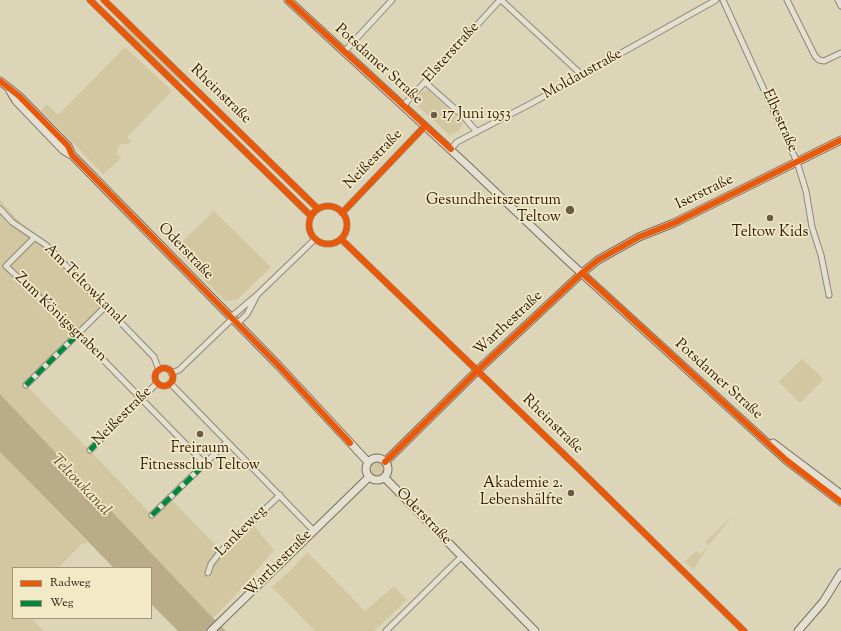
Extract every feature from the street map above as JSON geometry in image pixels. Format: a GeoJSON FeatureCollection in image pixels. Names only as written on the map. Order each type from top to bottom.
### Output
{"type":"FeatureCollection","features":[{"type":"Feature","properties":{"kind":"street","name":"Rheinstraße"},"geometry":{"type":"LineString","coordinates":[[90,0],[311,216]]}},
{"type":"Feature","properties":{"kind":"street","name":"Rheinstraße"},"geometry":{"type":"LineString","coordinates":[[104,0],[318,209]]}},
{"type":"Feature","properties":{"kind":"street","name":"Potsdamer Straße"},"geometry":{"type":"LineString","coordinates":[[288,0],[786,460],[841,502]]}},
{"type":"Feature","properties":{"kind":"street"},"geometry":{"type":"LineString","coordinates":[[344,52],[392,0]]}},
{"type":"Feature","properties":{"kind":"street"},"geometry":{"type":"LineString","coordinates":[[501,0],[582,75]]}},
{"type":"Feature","properties":{"kind":"street","name":"Elsterstraße"},"geometry":{"type":"LineString","coordinates":[[403,106],[501,0]]}},
{"type":"Feature","properties":{"kind":"street","name":"Moldaustraße"},"geometry":{"type":"LineString","coordinates":[[451,149],[458,142],[716,0]]}},
{"type":"Feature","properties":{"kind":"street","name":"Elbestraße"},"geometry":{"type":"LineString","coordinates":[[723,0],[797,162],[806,191],[812,227],[821,255],[828,295]]}},
{"type":"Feature","properties":{"kind":"street"},"geometry":{"type":"LineString","coordinates":[[787,0],[815,56],[819,60],[824,61],[841,52]]}},
{"type":"Feature","properties":{"kind":"street"},"geometry":{"type":"LineString","coordinates":[[838,0],[841,6]]}},
{"type":"Feature","properties":{"kind":"street"},"geometry":{"type":"LineString","coordinates":[[114,23],[120,16]]}},
{"type":"Feature","properties":{"kind":"street","name":"Oderstraße"},"geometry":{"type":"LineString","coordinates":[[0,81],[10,91],[19,96],[68,146],[72,155],[233,320],[368,462]]}},
{"type":"Feature","properties":{"kind":"street"},"geometry":{"type":"LineString","coordinates":[[425,82],[464,117],[477,132]]}},
{"type":"Feature","properties":{"kind":"street","name":"Rheinstraße"},"geometry":{"type":"LineString","coordinates":[[184,92],[191,85]]}},
{"type":"Feature","properties":{"kind":"street","name":"Neißestraße"},"geometry":{"type":"LineString","coordinates":[[342,213],[425,126]]}},
{"type":"Feature","properties":{"kind":"street","name":"Iserstraße"},"geometry":{"type":"LineString","coordinates":[[582,273],[598,260],[632,241],[681,220],[841,140]]}},
{"type":"Feature","properties":{"kind":"street"},"geometry":{"type":"LineString","coordinates":[[254,160],[261,153]]}},
{"type":"Feature","properties":{"kind":"street"},"geometry":{"type":"LineString","coordinates":[[323,207],[334,207],[342,213],[346,220],[347,228],[341,239],[328,244],[315,239],[310,231],[311,216],[318,209],[323,207]]}},
{"type":"Feature","properties":{"kind":"street","name":"Am Teltowkanal"},"geometry":{"type":"LineString","coordinates":[[0,209],[12,222],[46,245],[154,357],[159,370]]}},
{"type":"Feature","properties":{"kind":"street","name":"Zum Königsgraben"},"geometry":{"type":"LineString","coordinates":[[34,238],[6,266],[78,334],[205,464]]}},
{"type":"Feature","properties":{"kind":"street"},"geometry":{"type":"LineString","coordinates":[[171,373],[179,370],[233,320],[315,239]]}},
{"type":"Feature","properties":{"kind":"street","name":"Rheinstraße"},"geometry":{"type":"LineString","coordinates":[[341,239],[744,631]]}},
{"type":"Feature","properties":{"kind":"street","name":"Warthestraße"},"geometry":{"type":"LineString","coordinates":[[385,462],[477,371],[582,273]]}},
{"type":"Feature","properties":{"kind":"street"},"geometry":{"type":"LineString","coordinates":[[233,320],[248,314],[256,296]]}},
{"type":"Feature","properties":{"kind":"street"},"geometry":{"type":"LineString","coordinates":[[26,385],[106,306]]}},
{"type":"Feature","properties":{"kind":"street"},"geometry":{"type":"LineString","coordinates":[[164,368],[171,373],[172,378],[170,383],[165,386],[157,383],[155,376],[159,370],[164,368]]}},
{"type":"Feature","properties":{"kind":"street","name":"Neißestraße"},"geometry":{"type":"LineString","coordinates":[[90,450],[157,383]]}},
{"type":"Feature","properties":{"kind":"street"},"geometry":{"type":"LineString","coordinates":[[170,383],[313,530]]}},
{"type":"Feature","properties":{"kind":"street","name":"Potsdamer Straße"},"geometry":{"type":"LineString","coordinates":[[759,435],[784,450],[841,494]]}},
{"type":"Feature","properties":{"kind":"street"},"geometry":{"type":"LineString","coordinates":[[152,515],[227,442]]}},
{"type":"Feature","properties":{"kind":"street"},"geometry":{"type":"LineString","coordinates":[[376,458],[385,462],[388,471],[385,478],[375,480],[369,477],[366,471],[368,462],[376,458]]}},
{"type":"Feature","properties":{"kind":"street","name":"Warthestraße"},"geometry":{"type":"LineString","coordinates":[[211,631],[369,477]]}},
{"type":"Feature","properties":{"kind":"street","name":"Oderstraße"},"geometry":{"type":"LineString","coordinates":[[385,478],[535,631]]}},
{"type":"Feature","properties":{"kind":"street","name":"Lankeweg"},"geometry":{"type":"LineString","coordinates":[[208,572],[211,564],[221,551],[280,495]]}},
{"type":"Feature","properties":{"kind":"street","name":"Oderstraße"},"geometry":{"type":"LineString","coordinates":[[386,631],[462,556]]}},
{"type":"Feature","properties":{"kind":"street"},"geometry":{"type":"LineString","coordinates":[[798,631],[823,602],[841,573]]}},
{"type":"Feature","properties":{"kind":"shaded area"},"geometry":{"type":"Polygon","coordinates":[[[122,25],[125,25],[180,78],[181,82],[176,81],[122,28],[122,25]]]}},
{"type":"Feature","properties":{"kind":"shaded area"},"geometry":{"type":"Polygon","coordinates":[[[125,47],[172,91],[127,137],[131,141],[128,144],[121,144],[118,147],[117,154],[121,158],[103,174],[41,110],[47,104],[58,115],[125,47]]]}},
{"type":"Feature","properties":{"kind":"shaded area"},"geometry":{"type":"Polygon","coordinates":[[[428,90],[463,123],[460,130],[450,135],[415,103],[421,92],[428,90]]]}},
{"type":"Feature","properties":{"kind":"shaded area"},"geometry":{"type":"Polygon","coordinates":[[[0,200],[34,238],[46,245],[106,306],[26,385],[152,515],[170,498],[221,551],[251,522],[274,550],[232,599],[213,618],[0,394],[0,200]]]}},
{"type":"Feature","properties":{"kind":"shaded area"},"geometry":{"type":"Polygon","coordinates":[[[214,211],[271,267],[237,300],[225,301],[175,249],[214,211]]]}},
{"type":"Feature","properties":{"kind":"shaded area"},"geometry":{"type":"Polygon","coordinates":[[[802,359],[822,377],[823,380],[800,403],[779,382],[802,359]]]}},
{"type":"Feature","properties":{"kind":"shaded area"},"geometry":{"type":"Polygon","coordinates":[[[0,452],[88,543],[82,544],[59,567],[12,567],[12,619],[32,619],[44,631],[0,631],[0,452]]]}},
{"type":"Feature","properties":{"kind":"shaded area"},"geometry":{"type":"Polygon","coordinates":[[[377,461],[384,466],[385,469],[380,476],[377,477],[370,472],[369,469],[374,462],[377,461]]]}},
{"type":"Feature","properties":{"kind":"shaded area"},"geometry":{"type":"Polygon","coordinates":[[[734,514],[709,545],[705,542],[734,514]]]}},
{"type":"Feature","properties":{"kind":"shaded area"},"geometry":{"type":"Polygon","coordinates":[[[709,545],[693,570],[685,561],[696,551],[700,554],[709,545]]]}},
{"type":"Feature","properties":{"kind":"shaded area"},"geometry":{"type":"Polygon","coordinates":[[[307,552],[365,611],[394,586],[407,600],[374,631],[315,631],[272,587],[291,570],[307,552]]]}},
{"type":"Feature","properties":{"kind":"water","name":"Teltowkanal"},"geometry":{"type":"Polygon","coordinates":[[[0,394],[226,631],[178,631],[152,605],[152,567],[113,567],[0,452],[0,394]]]}},
{"type":"Feature","properties":{"kind":"marked path"},"geometry":{"type":"LineString","coordinates":[[26,385],[78,334]]}},
{"type":"Feature","properties":{"kind":"marked path"},"geometry":{"type":"LineString","coordinates":[[90,450],[142,398]]}},
{"type":"Feature","properties":{"kind":"marked path"},"geometry":{"type":"LineString","coordinates":[[152,515],[205,464]]}},
{"type":"Feature","properties":{"kind":"cycle path"},"geometry":{"type":"LineString","coordinates":[[90,0],[311,216]]}},
{"type":"Feature","properties":{"kind":"cycle path"},"geometry":{"type":"LineString","coordinates":[[104,0],[318,209]]}},
{"type":"Feature","properties":{"kind":"cycle path"},"geometry":{"type":"LineString","coordinates":[[288,0],[451,149]]}},
{"type":"Feature","properties":{"kind":"cycle path"},"geometry":{"type":"LineString","coordinates":[[0,81],[19,96],[68,146],[72,155],[278,365],[350,443]]}},
{"type":"Feature","properties":{"kind":"cycle path"},"geometry":{"type":"LineString","coordinates":[[342,213],[425,126]]}},
{"type":"Feature","properties":{"kind":"cycle path"},"geometry":{"type":"LineString","coordinates":[[385,462],[477,371],[582,273],[598,260],[639,237],[674,223],[841,140]]}},
{"type":"Feature","properties":{"kind":"cycle path"},"geometry":{"type":"LineString","coordinates":[[328,206],[338,209],[344,215],[347,225],[344,235],[338,241],[328,244],[318,241],[312,235],[309,225],[312,215],[318,209],[328,206]]}},
{"type":"Feature","properties":{"kind":"cycle path"},"geometry":{"type":"LineString","coordinates":[[341,239],[744,631]]}},
{"type":"Feature","properties":{"kind":"cycle path"},"geometry":{"type":"LineString","coordinates":[[582,273],[786,460],[841,502]]}},
{"type":"Feature","properties":{"kind":"cycle path"},"geometry":{"type":"LineString","coordinates":[[164,368],[170,371],[173,377],[170,383],[164,386],[158,383],[155,377],[158,371],[164,368]]}},
{"type":"Feature","properties":{"kind":"place","name":"17 Juni 1953"},"geometry":{"type":"Point","coordinates":[434,115]}},
{"type":"Feature","properties":{"kind":"place","name":"Gesundheitszentrum Teltow"},"geometry":{"type":"Point","coordinates":[570,210]}},
{"type":"Feature","properties":{"kind":"place","name":"Teltow Kids"},"geometry":{"type":"Point","coordinates":[770,218]}},
{"type":"Feature","properties":{"kind":"place","name":"Freiraum Fitnessclub Teltow"},"geometry":{"type":"Point","coordinates":[200,434]}},
{"type":"Feature","properties":{"kind":"place","name":"Akademie 2. Lebenshälfte"},"geometry":{"type":"Point","coordinates":[571,493]}}]}
